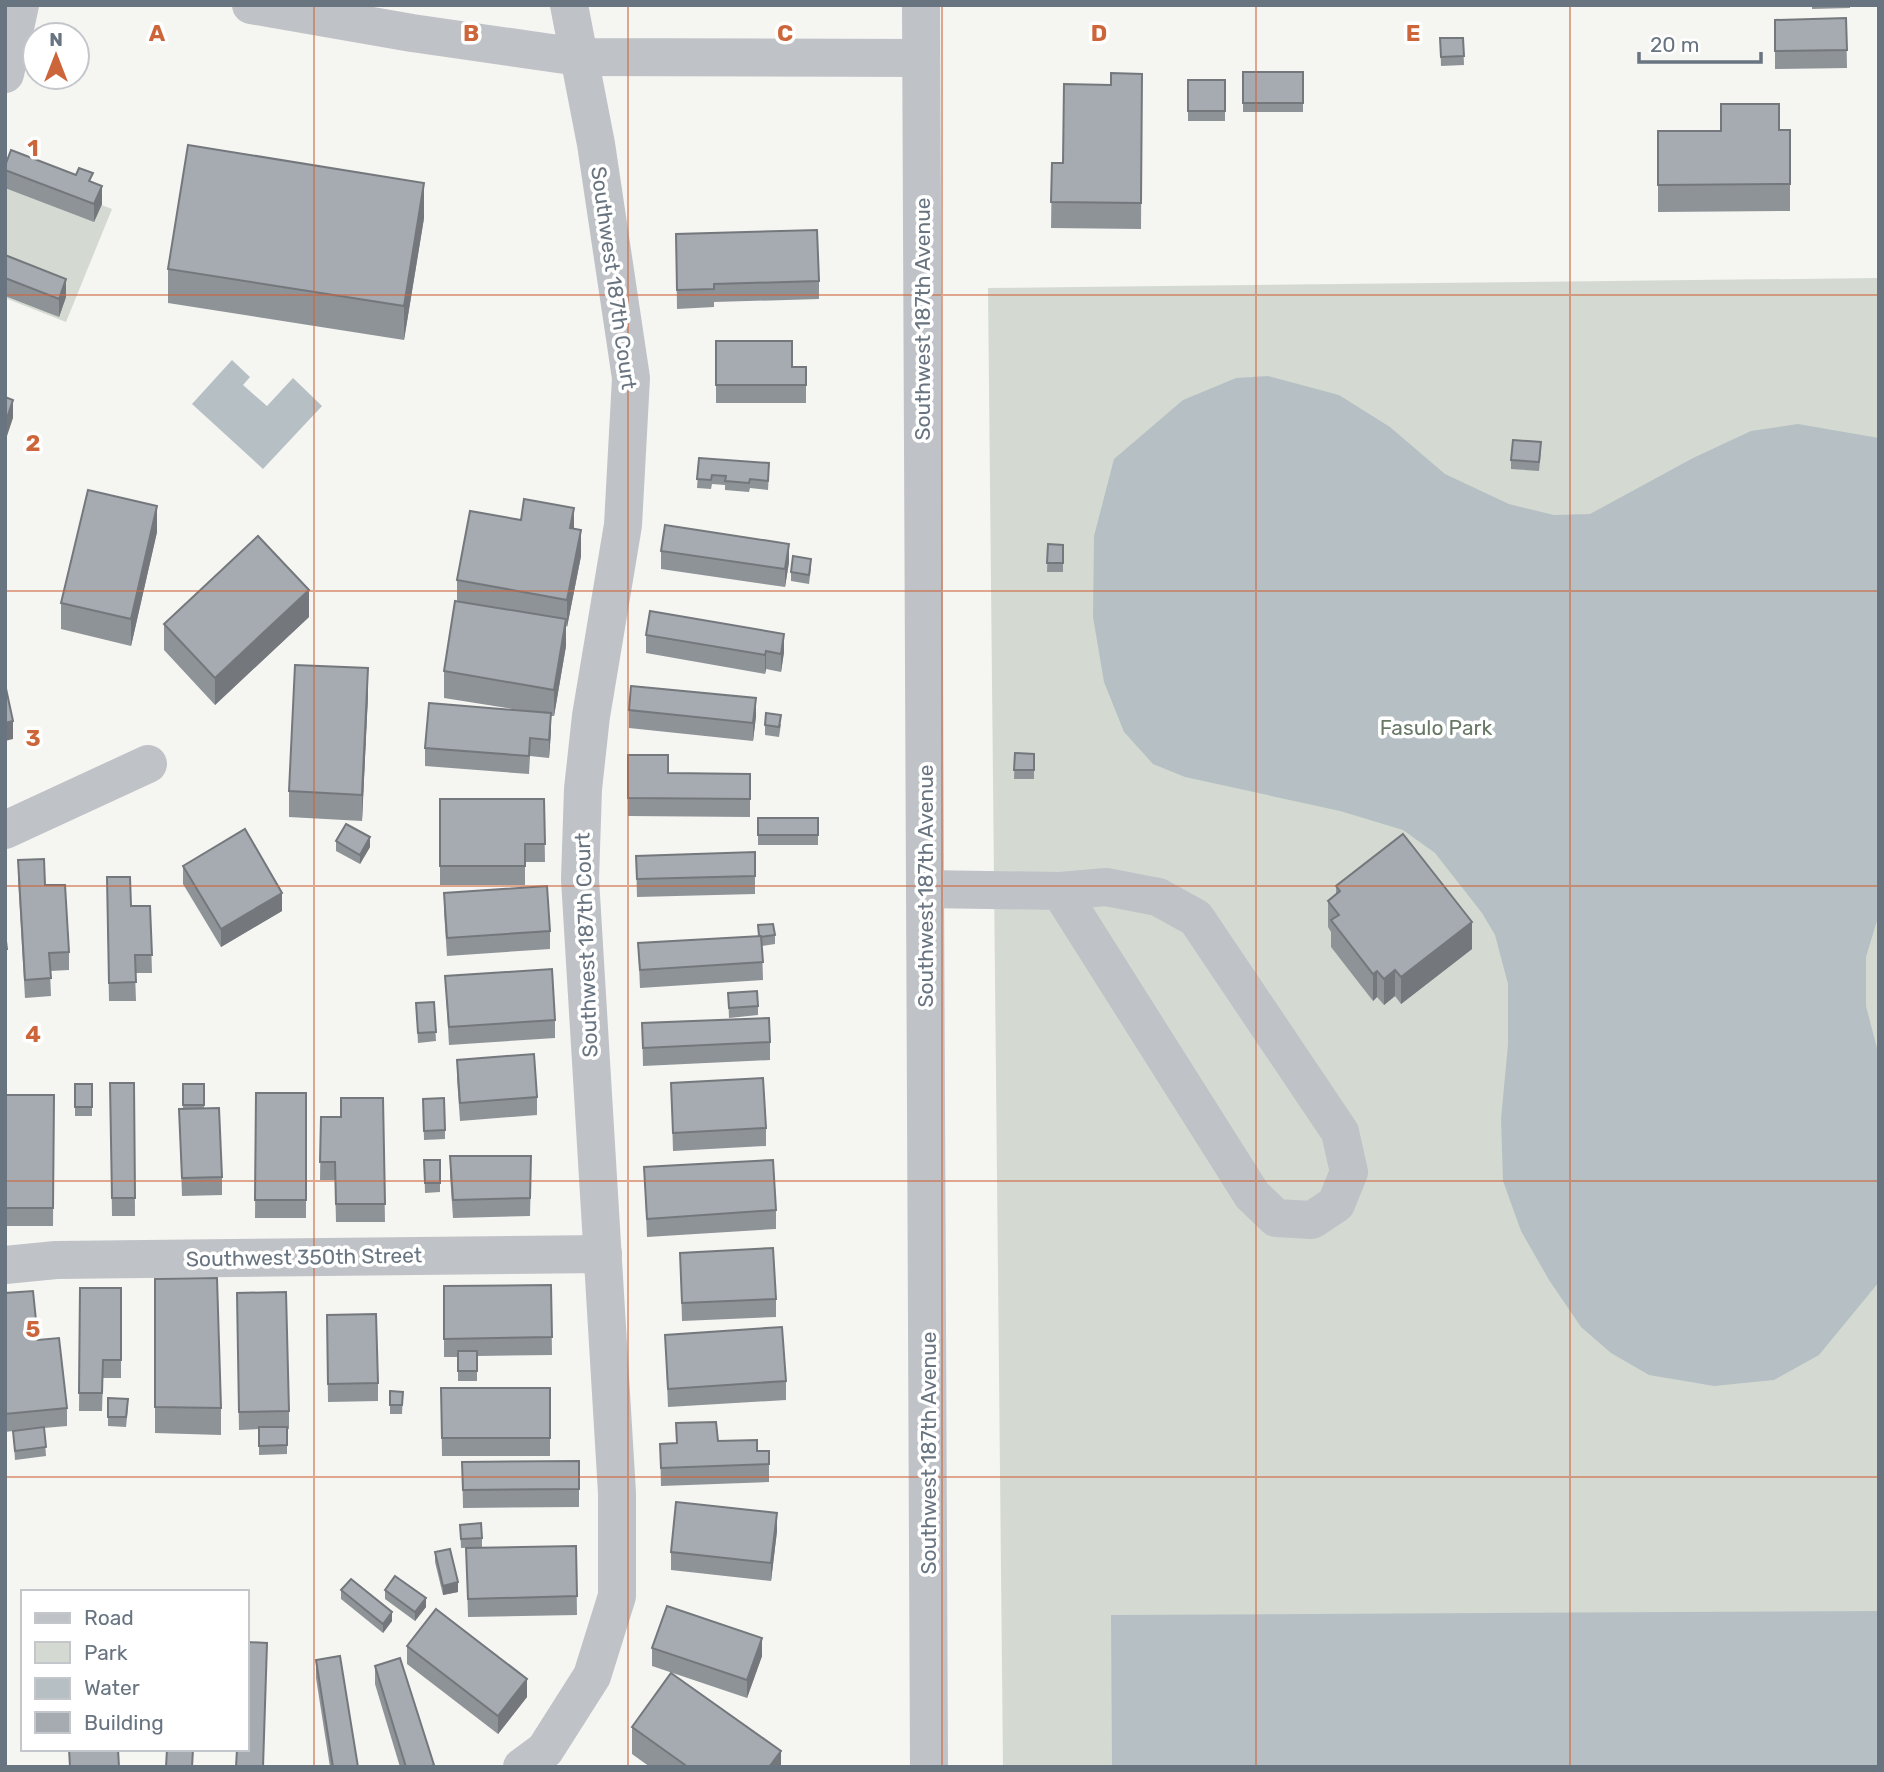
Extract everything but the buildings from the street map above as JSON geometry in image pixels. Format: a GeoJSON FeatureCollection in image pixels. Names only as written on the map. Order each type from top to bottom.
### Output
{"type":"FeatureCollection","features":[{"type":"Feature","properties":{"kind":"street"},"geometry":{"type":"LineString","coordinates":[[5,74],[20,5]]}},
{"type":"Feature","properties":{"kind":"street"},"geometry":{"type":"LineString","coordinates":[[251,5],[412,33],[579,57],[921,58]]}},
{"type":"Feature","properties":{"kind":"street","name":"Southwest 187th Court"},"geometry":{"type":"LineString","coordinates":[[533,1758],[592,1676],[617,1596],[617,1493],[580,866],[583,789],[590,728],[624,525],[631,378],[596,144],[569,5]]}},
{"type":"Feature","properties":{"kind":"street","name":"Southwest 187th Avenue"},"geometry":{"type":"LineString","coordinates":[[921,5],[929,1767]]}},
{"type":"Feature","properties":{"kind":"street"},"geometry":{"type":"LineString","coordinates":[[5,830],[148,764]]}},
{"type":"Feature","properties":{"kind":"street"},"geometry":{"type":"LineString","coordinates":[[925,889],[1060,891],[1106,887],[1158,897],[1196,918],[1340,1132],[1349,1171],[1336,1204],[1312,1220],[1276,1218],[1252,1195],[1060,891]]}},
{"type":"Feature","properties":{"kind":"street","name":"Southwest 350th Street"},"geometry":{"type":"LineString","coordinates":[[5,1265],[56,1260],[603,1254]]}},
{"type":"Feature","properties":{"kind":"green space"},"geometry":{"type":"Polygon","coordinates":[[[14,170],[112,209],[66,322],[5,298],[5,192],[14,170]]]}},
{"type":"Feature","properties":{"kind":"green space","name":"Fasulo Park"},"geometry":{"type":"Polygon","coordinates":[[[1879,278],[1879,1767],[1003,1767],[988,288],[1879,278]]]}},
{"type":"Feature","properties":{"kind":"water"},"geometry":{"type":"Polygon","coordinates":[[[232,360],[250,377],[243,385],[267,406],[293,378],[322,406],[263,469],[192,404],[232,360]]]}},
{"type":"Feature","properties":{"kind":"water"},"geometry":{"type":"Polygon","coordinates":[[[1268,376],[1339,395],[1390,427],[1445,474],[1509,504],[1554,515],[1590,514],[1693,458],[1751,431],[1798,424],[1879,438],[1879,914],[1866,957],[1866,1006],[1879,1056],[1879,1282],[1819,1355],[1774,1380],[1714,1386],[1649,1375],[1611,1353],[1581,1327],[1549,1280],[1521,1231],[1503,1181],[1501,1119],[1508,1044],[1508,984],[1495,935],[1482,913],[1435,853],[1403,830],[1340,811],[1185,777],[1153,764],[1124,732],[1104,682],[1093,617],[1094,536],[1114,459],[1183,400],[1236,378],[1268,376]]]}},
{"type":"Feature","properties":{"kind":"water"},"geometry":{"type":"Polygon","coordinates":[[[1879,1611],[1879,1767],[1112,1767],[1111,1615],[1879,1611]]]}}]}
